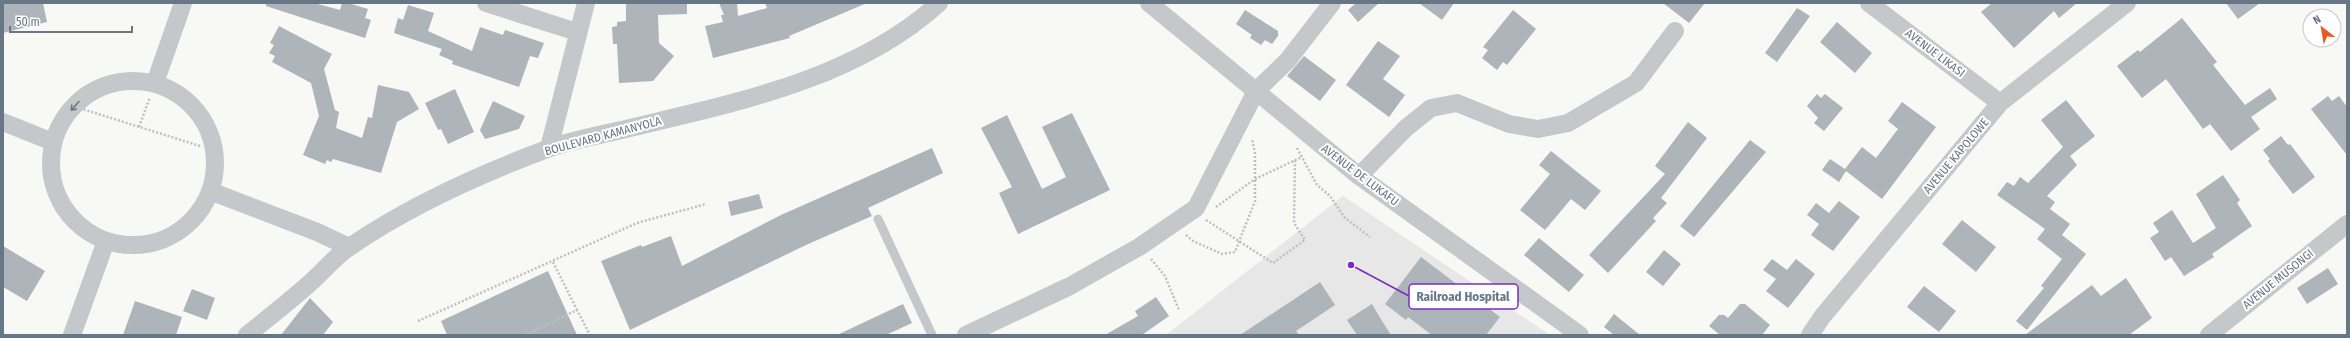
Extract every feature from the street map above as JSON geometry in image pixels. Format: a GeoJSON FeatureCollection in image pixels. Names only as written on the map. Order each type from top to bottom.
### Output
{"type":"FeatureCollection","features":[{"type":"Feature","properties":{"kind":"street"},"geometry":{"type":"LineString","coordinates":[[155,83],[183,3]]}},
{"type":"Feature","properties":{"kind":"street"},"geometry":{"type":"LineString","coordinates":[[486,3],[577,32]]}},
{"type":"Feature","properties":{"kind":"street"},"geometry":{"type":"LineString","coordinates":[[549,148],[577,32],[586,3]]}},
{"type":"Feature","properties":{"kind":"street","name":"BOULEVARD KAMANYOLA"},"geometry":{"type":"LineString","coordinates":[[246,335],[310,283],[349,247],[422,203],[454,187],[549,148],[738,101],[782,88],[864,54],[916,23],[939,3]]}},
{"type":"Feature","properties":{"kind":"street","name":"AVENUE DE LUKAFU"},"geometry":{"type":"LineString","coordinates":[[1149,3],[1359,176],[1580,335]]}},
{"type":"Feature","properties":{"kind":"street"},"geometry":{"type":"LineString","coordinates":[[966,335],[1070,286],[1138,247],[1196,208],[1256,91],[1288,60],[1332,3]]}},
{"type":"Feature","properties":{"kind":"street","name":"AVENUE LIKASI"},"geometry":{"type":"LineString","coordinates":[[1869,3],[2000,103]]}},
{"type":"Feature","properties":{"kind":"street","name":"AVENUE KAPOLOWE"},"geometry":{"type":"LineString","coordinates":[[1810,335],[1822,317],[2000,103],[2127,3]]}},
{"type":"Feature","properties":{"kind":"street"},"geometry":{"type":"LineString","coordinates":[[1359,176],[1406,128],[1431,108],[1457,103],[1509,124],[1538,129],[1568,123],[1636,83],[1675,31]]}},
{"type":"Feature","properties":{"kind":"street"},"geometry":{"type":"LineString","coordinates":[[129,81],[155,83],[179,95],[199,113],[212,137],[215,164],[210,191],[193,217],[179,230],[156,242],[131,245],[106,241],[79,226],[60,202],[51,173],[53,142],[63,118],[81,99],[103,86],[129,81]]}},
{"type":"Feature","properties":{"kind":"street"},"geometry":{"type":"LineString","coordinates":[[3,122],[53,142]]}},
{"type":"Feature","properties":{"kind":"street"},"geometry":{"type":"LineString","coordinates":[[210,191],[317,232],[349,247]]}},
{"type":"Feature","properties":{"kind":"street","name":"AVENUE MUSONGI"},"geometry":{"type":"LineString","coordinates":[[2209,335],[2347,224]]}},
{"type":"Feature","properties":{"kind":"street"},"geometry":{"type":"LineString","coordinates":[[72,335],[106,241]]}},
{"type":"Feature","properties":{"kind":"lane"},"geometry":{"type":"LineString","coordinates":[[878,219],[932,335]]}},
{"type":"Feature","properties":{"kind":"path"},"geometry":{"type":"LineString","coordinates":[[139,127],[155,83]]}},
{"type":"Feature","properties":{"kind":"path"},"geometry":{"type":"LineString","coordinates":[[76,107],[200,146]]}},
{"type":"Feature","properties":{"kind":"path"},"geometry":{"type":"LineString","coordinates":[[1183,232],[1193,241],[1222,254],[1235,252],[1255,201],[1254,153],[1252,138]]}},
{"type":"Feature","properties":{"kind":"path"},"geometry":{"type":"LineString","coordinates":[[1295,145],[1317,186],[1330,196],[1345,218],[1370,237]]}},
{"type":"Feature","properties":{"kind":"path"},"geometry":{"type":"LineString","coordinates":[[1214,208],[1255,179],[1302,157]]}},
{"type":"Feature","properties":{"kind":"path"},"geometry":{"type":"LineString","coordinates":[[1203,217],[1208,223],[1239,240],[1273,264],[1305,240],[1294,223],[1295,160]]}},
{"type":"Feature","properties":{"kind":"path"},"geometry":{"type":"LineString","coordinates":[[418,321],[553,262],[637,223],[706,204]]}},
{"type":"Feature","properties":{"kind":"path"},"geometry":{"type":"LineString","coordinates":[[1138,247],[1146,253],[1165,276],[1180,310]]}},
{"type":"Feature","properties":{"kind":"path"},"geometry":{"type":"LineString","coordinates":[[553,262],[590,335]]}},
{"type":"Feature","properties":{"kind":"path"},"geometry":{"type":"LineString","coordinates":[[526,335],[577,310]]}},
{"type":"Feature","properties":{"kind":"shaded area"},"geometry":{"type":"Polygon","coordinates":[[[1343,196],[1550,335],[1166,335],[1343,196]]]}},
{"type":"Feature","properties":{"kind":"building"},"geometry":{"type":"Polygon","coordinates":[[[3,3],[43,3],[47,22],[3,33],[3,3]]]}},
{"type":"Feature","properties":{"kind":"building"},"geometry":{"type":"Polygon","coordinates":[[[266,3],[314,3],[340,10],[342,3],[348,3],[368,9],[365,18],[371,20],[365,38],[266,6],[266,3]]]}},
{"type":"Feature","properties":{"kind":"building"},"geometry":{"type":"Polygon","coordinates":[[[626,3],[687,3],[687,14],[658,15],[659,43],[674,56],[653,81],[619,83],[617,44],[613,44],[612,27],[617,26],[617,22],[626,21],[626,3]]]}},
{"type":"Feature","properties":{"kind":"building"},"geometry":{"type":"Polygon","coordinates":[[[719,3],[737,3],[738,16],[767,8],[765,3],[867,3],[789,36],[790,38],[713,58],[705,26],[723,22],[721,15],[724,15],[719,3]]]}},
{"type":"Feature","properties":{"kind":"building"},"geometry":{"type":"Polygon","coordinates":[[[1356,3],[1379,3],[1358,22],[1348,10],[1356,3]]]}},
{"type":"Feature","properties":{"kind":"building"},"geometry":{"type":"Polygon","coordinates":[[[1419,3],[1454,3],[1442,20],[1419,3]]]}},
{"type":"Feature","properties":{"kind":"building"},"geometry":{"type":"Polygon","coordinates":[[[1663,3],[1705,3],[1689,23],[1663,3]]]}},
{"type":"Feature","properties":{"kind":"building"},"geometry":{"type":"Polygon","coordinates":[[[1992,3],[2077,3],[2059,18],[2054,11],[2014,48],[1981,12],[1992,3]]]}},
{"type":"Feature","properties":{"kind":"building"},"geometry":{"type":"Polygon","coordinates":[[[2226,3],[2260,3],[2238,19],[2226,3]]]}},
{"type":"Feature","properties":{"kind":"building"},"geometry":{"type":"Polygon","coordinates":[[[408,5],[434,13],[428,31],[472,51],[480,27],[503,35],[505,30],[544,43],[538,58],[530,56],[519,87],[452,64],[453,61],[439,55],[442,49],[394,33],[398,18],[403,20],[408,5]]]}},
{"type":"Feature","properties":{"kind":"building"},"geometry":{"type":"Polygon","coordinates":[[[1797,8],[1810,16],[1777,62],[1765,53],[1797,8]]]}},
{"type":"Feature","properties":{"kind":"building"},"geometry":{"type":"Polygon","coordinates":[[[1245,10],[1278,31],[1278,36],[1272,44],[1265,40],[1261,45],[1250,38],[1252,35],[1236,24],[1245,10]]]}},
{"type":"Feature","properties":{"kind":"building"},"geometry":{"type":"Polygon","coordinates":[[[1513,10],[1536,29],[1507,65],[1503,62],[1497,70],[1482,58],[1488,50],[1483,47],[1513,10]]]}},
{"type":"Feature","properties":{"kind":"building"},"geometry":{"type":"Polygon","coordinates":[[[2182,18],[2217,62],[2213,65],[2245,105],[2270,88],[2277,99],[2251,117],[2260,129],[2231,151],[2210,124],[2203,129],[2166,79],[2142,98],[2117,66],[2138,50],[2140,52],[2182,18]]]}},
{"type":"Feature","properties":{"kind":"building"},"geometry":{"type":"Polygon","coordinates":[[[1837,22],[1872,53],[1855,73],[1820,42],[1837,22]]]}},
{"type":"Feature","properties":{"kind":"building"},"geometry":{"type":"Polygon","coordinates":[[[279,26],[332,54],[324,69],[335,110],[339,112],[336,128],[362,138],[368,117],[372,118],[378,85],[409,92],[419,109],[397,122],[381,173],[333,159],[331,162],[327,160],[325,164],[303,155],[319,116],[311,83],[272,62],[275,56],[269,53],[274,45],[270,43],[279,26]]]}},
{"type":"Feature","properties":{"kind":"building"},"geometry":{"type":"Polygon","coordinates":[[[1378,41],[1400,56],[1383,79],[1405,95],[1389,117],[1346,85],[1378,41]]]}},
{"type":"Feature","properties":{"kind":"building"},"geometry":{"type":"Polygon","coordinates":[[[1304,56],[1336,80],[1320,101],[1287,76],[1304,56]]]}},
{"type":"Feature","properties":{"kind":"building"},"geometry":{"type":"Polygon","coordinates":[[[455,89],[474,132],[448,144],[441,129],[438,130],[425,103],[455,89]]]}},
{"type":"Feature","properties":{"kind":"building"},"geometry":{"type":"Polygon","coordinates":[[[1817,94],[1821,98],[1825,94],[1843,108],[1824,131],[1814,123],[1818,118],[1807,106],[1817,94]]]}},
{"type":"Feature","properties":{"kind":"building"},"geometry":{"type":"Polygon","coordinates":[[[2328,96],[2332,101],[2339,96],[2347,107],[2347,155],[2311,109],[2328,96]]]}},
{"type":"Feature","properties":{"kind":"building"},"geometry":{"type":"Polygon","coordinates":[[[2066,100],[2095,136],[2070,156],[2077,165],[2047,196],[2055,202],[2050,209],[2070,224],[2062,235],[2086,254],[2027,330],[2016,321],[2044,288],[2041,286],[2062,259],[2037,239],[2045,229],[1997,195],[2007,182],[2014,186],[2020,177],[2028,183],[2063,147],[2041,120],[2066,100]]]}},
{"type":"Feature","properties":{"kind":"building"},"geometry":{"type":"Polygon","coordinates":[[[493,101],[525,116],[519,129],[485,139],[480,130],[493,101]]]}},
{"type":"Feature","properties":{"kind":"building"},"geometry":{"type":"Polygon","coordinates":[[[1902,102],[1936,127],[1882,199],[1846,171],[1839,182],[1822,170],[1830,159],[1845,169],[1862,147],[1876,158],[1898,129],[1888,121],[1902,102]]]}},
{"type":"Feature","properties":{"kind":"building"},"geometry":{"type":"Polygon","coordinates":[[[1072,113],[1110,190],[1018,234],[999,193],[1012,187],[981,128],[1007,115],[1042,189],[1066,177],[1042,127],[1072,113]]]}},
{"type":"Feature","properties":{"kind":"building"},"geometry":{"type":"Polygon","coordinates":[[[1688,122],[1707,138],[1661,198],[1667,203],[1653,218],[1656,221],[1608,273],[1589,255],[1665,174],[1655,166],[1688,122]]]}},
{"type":"Feature","properties":{"kind":"building"},"geometry":{"type":"Polygon","coordinates":[[[2281,136],[2288,145],[2290,144],[2315,177],[2293,194],[2268,161],[2270,159],[2263,150],[2281,136]]]}},
{"type":"Feature","properties":{"kind":"building"},"geometry":{"type":"Polygon","coordinates":[[[1750,140],[1766,152],[1694,237],[1680,226],[1750,140]]]}},
{"type":"Feature","properties":{"kind":"building"},"geometry":{"type":"Polygon","coordinates":[[[932,148],[943,173],[868,208],[872,216],[806,245],[630,330],[601,261],[641,245],[642,247],[671,236],[682,266],[781,215],[932,148]]]}},
{"type":"Feature","properties":{"kind":"building"},"geometry":{"type":"Polygon","coordinates":[[[1551,151],[1601,191],[1585,210],[1571,199],[1545,230],[1520,210],[1550,174],[1539,165],[1551,151]]]}},
{"type":"Feature","properties":{"kind":"building"},"geometry":{"type":"Polygon","coordinates":[[[2223,175],[2240,200],[2237,203],[2252,226],[2212,254],[2214,257],[2184,276],[2171,257],[2165,261],[2150,238],[2159,232],[2153,223],[2172,210],[2193,243],[2216,228],[2196,194],[2223,175]]]}},
{"type":"Feature","properties":{"kind":"building"},"geometry":{"type":"Polygon","coordinates":[[[759,194],[763,208],[731,216],[728,202],[759,194]]]}},
{"type":"Feature","properties":{"kind":"building"},"geometry":{"type":"Polygon","coordinates":[[[1839,201],[1860,217],[1833,251],[1811,235],[1819,224],[1807,215],[1816,203],[1829,213],[1839,201]]]}},
{"type":"Feature","properties":{"kind":"building"},"geometry":{"type":"Polygon","coordinates":[[[1962,220],[1996,247],[1976,272],[1942,244],[1962,220]]]}},
{"type":"Feature","properties":{"kind":"building"},"geometry":{"type":"Polygon","coordinates":[[[1539,238],[1584,275],[1569,292],[1524,255],[1539,238]]]}},
{"type":"Feature","properties":{"kind":"building"},"geometry":{"type":"Polygon","coordinates":[[[3,246],[45,271],[27,301],[3,287],[3,246]]]}},
{"type":"Feature","properties":{"kind":"building"},"geometry":{"type":"Polygon","coordinates":[[[1664,250],[1681,264],[1663,286],[1646,272],[1664,250]]]}},
{"type":"Feature","properties":{"kind":"building"},"geometry":{"type":"Polygon","coordinates":[[[1421,257],[1500,317],[1486,335],[1432,335],[1408,317],[1406,320],[1385,304],[1421,257]]]}},
{"type":"Feature","properties":{"kind":"building"},"geometry":{"type":"Polygon","coordinates":[[[1772,259],[1787,270],[1796,259],[1815,274],[1788,308],[1766,291],[1776,279],[1763,270],[1772,259]]]}},
{"type":"Feature","properties":{"kind":"building"},"geometry":{"type":"Polygon","coordinates":[[[2328,268],[2338,284],[2307,304],[2297,288],[2328,268]]]}},
{"type":"Feature","properties":{"kind":"building"},"geometry":{"type":"Polygon","coordinates":[[[548,271],[577,335],[447,335],[441,321],[548,271]]]}},
{"type":"Feature","properties":{"kind":"building"},"geometry":{"type":"Polygon","coordinates":[[[2126,278],[2152,318],[2129,335],[2025,335],[2092,285],[2101,296],[2126,278]]]}},
{"type":"Feature","properties":{"kind":"building"},"geometry":{"type":"Polygon","coordinates":[[[1320,282],[1335,305],[1296,331],[1299,335],[1240,335],[1320,282]]]}},
{"type":"Feature","properties":{"kind":"building"},"geometry":{"type":"Polygon","coordinates":[[[1924,286],[1956,311],[1939,332],[1907,307],[1924,286]]]}},
{"type":"Feature","properties":{"kind":"building"},"geometry":{"type":"Polygon","coordinates":[[[192,289],[215,298],[207,320],[183,311],[192,289]]]}},
{"type":"Feature","properties":{"kind":"building"},"geometry":{"type":"Polygon","coordinates":[[[1156,297],[1169,316],[1142,335],[1105,335],[1138,316],[1135,311],[1156,297]]]}},
{"type":"Feature","properties":{"kind":"building"},"geometry":{"type":"Polygon","coordinates":[[[310,298],[333,322],[323,335],[281,335],[310,298]]]}},
{"type":"Feature","properties":{"kind":"building"},"geometry":{"type":"Polygon","coordinates":[[[135,301],[182,317],[176,335],[123,335],[135,301]]]}},
{"type":"Feature","properties":{"kind":"building"},"geometry":{"type":"Polygon","coordinates":[[[903,304],[912,323],[886,335],[837,335],[903,304]]]}},
{"type":"Feature","properties":{"kind":"building"},"geometry":{"type":"Polygon","coordinates":[[[1372,304],[1391,335],[1357,335],[1347,320],[1372,304]]]}},
{"type":"Feature","properties":{"kind":"building"},"geometry":{"type":"Polygon","coordinates":[[[1740,304],[1745,304],[1770,325],[1762,335],[1720,335],[1709,326],[1719,315],[1724,315],[1728,318],[1740,304]]]}},
{"type":"Feature","properties":{"kind":"building"},"geometry":{"type":"Polygon","coordinates":[[[1614,314],[1640,335],[1614,335],[1604,327],[1614,314]]]}},
{"type":"Feature","properties":{"kind":"place","name":"Railroad Hospital"},"geometry":{"type":"Point","coordinates":[1351,265]}}]}
